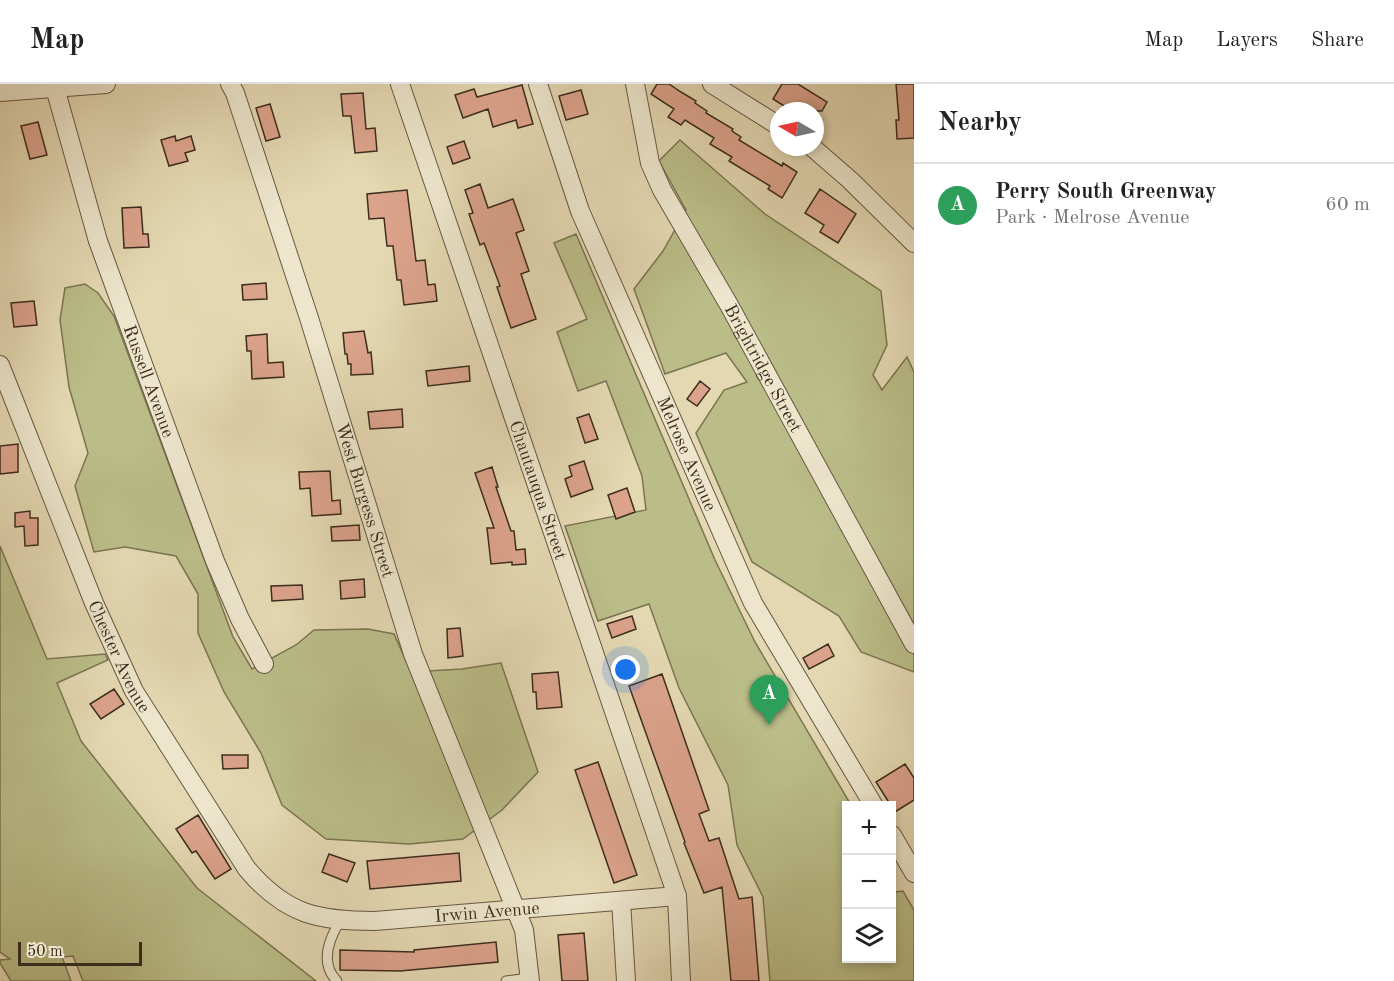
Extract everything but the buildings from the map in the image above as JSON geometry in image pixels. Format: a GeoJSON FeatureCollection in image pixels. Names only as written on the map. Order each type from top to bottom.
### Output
{"type":"FeatureCollection","features":[{"type":"Feature","properties":{"kind":"street"},"geometry":{"type":"LineString","coordinates":[[4,89],[106,84]]}},
{"type":"Feature","properties":{"kind":"street","name":"West Burgess Street"},"geometry":{"type":"LineString","coordinates":[[230,84],[235,93],[305,306],[413,654],[524,930],[530,980]]}},
{"type":"Feature","properties":{"kind":"street","name":"Chautauqua Street"},"geometry":{"type":"LineString","coordinates":[[400,84],[677,896],[681,981]]}},
{"type":"Feature","properties":{"kind":"street","name":"Melrose Avenue"},"geometry":{"type":"LineString","coordinates":[[538,84],[580,211],[753,603],[871,801]]}},
{"type":"Feature","properties":{"kind":"street","name":"Brightridge Street"},"geometry":{"type":"LineString","coordinates":[[634,84],[650,163],[662,190],[729,305],[914,644]]}},
{"type":"Feature","properties":{"kind":"street"},"geometry":{"type":"LineString","coordinates":[[712,84],[770,120]]}},
{"type":"Feature","properties":{"kind":"street","name":"Russell Avenue"},"geometry":{"type":"LineString","coordinates":[[55,88],[106,263],[215,561],[240,619],[264,664]]}},
{"type":"Feature","properties":{"kind":"street"},"geometry":{"type":"LineString","coordinates":[[822,156],[914,243]]}},
{"type":"Feature","properties":{"kind":"street","name":"Chester Avenue"},"geometry":{"type":"LineString","coordinates":[[0,364],[94,603],[134,691],[247,869],[271,894],[298,910]]}},
{"type":"Feature","properties":{"kind":"street"},"geometry":{"type":"LineString","coordinates":[[896,843],[914,873]]}},
{"type":"Feature","properties":{"kind":"street","name":"Irwin Avenue"},"geometry":{"type":"LineString","coordinates":[[298,910],[340,921],[375,921],[677,896]]}},
{"type":"Feature","properties":{"kind":"street"},"geometry":{"type":"LineString","coordinates":[[621,901],[626,981]]}},
{"type":"Feature","properties":{"kind":"lane"},"geometry":{"type":"LineString","coordinates":[[337,981],[330,975],[327,951],[329,940],[340,921]]}},
{"type":"Feature","properties":{"kind":"lane"},"geometry":{"type":"LineString","coordinates":[[506,981],[530,980]]}},
{"type":"Feature","properties":{"kind":"green space"},"geometry":{"type":"Polygon","coordinates":[[[680,140],[765,214],[881,291],[887,345],[873,375],[882,390],[907,357],[914,372],[914,672],[861,652],[839,616],[752,562],[696,433],[724,390],[747,382],[726,353],[665,374],[634,289],[663,251],[686,210],[659,161],[680,140]]]}},
{"type":"Feature","properties":{"kind":"green space"},"geometry":{"type":"Polygon","coordinates":[[[576,234],[715,560],[755,642],[849,801],[842,801],[842,963],[896,963],[896,892],[903,891],[914,910],[914,981],[770,981],[763,897],[737,845],[728,785],[679,688],[649,604],[598,621],[565,526],[646,510],[642,476],[606,381],[578,391],[557,332],[587,319],[554,243],[576,234]]]}},
{"type":"Feature","properties":{"kind":"green space"},"geometry":{"type":"Polygon","coordinates":[[[85,284],[98,293],[114,316],[233,637],[252,669],[296,645],[314,630],[368,629],[394,634],[411,672],[462,669],[501,663],[538,772],[502,810],[463,839],[409,844],[326,839],[282,805],[261,753],[224,692],[198,633],[198,594],[176,556],[125,547],[94,552],[75,486],[88,453],[69,387],[60,320],[65,288],[85,284]]]}},
{"type":"Feature","properties":{"kind":"green space"},"geometry":{"type":"Polygon","coordinates":[[[0,546],[47,659],[105,654],[108,660],[57,683],[81,741],[197,888],[316,981],[83,981],[73,956],[62,957],[71,981],[11,981],[0,963],[0,960],[10,959],[0,952],[0,546]]]}},
{"type":"Feature","properties":{"kind":"place","name":"Perry South Greenway"},"geometry":{"type":"Point","coordinates":[769,725]}}]}
